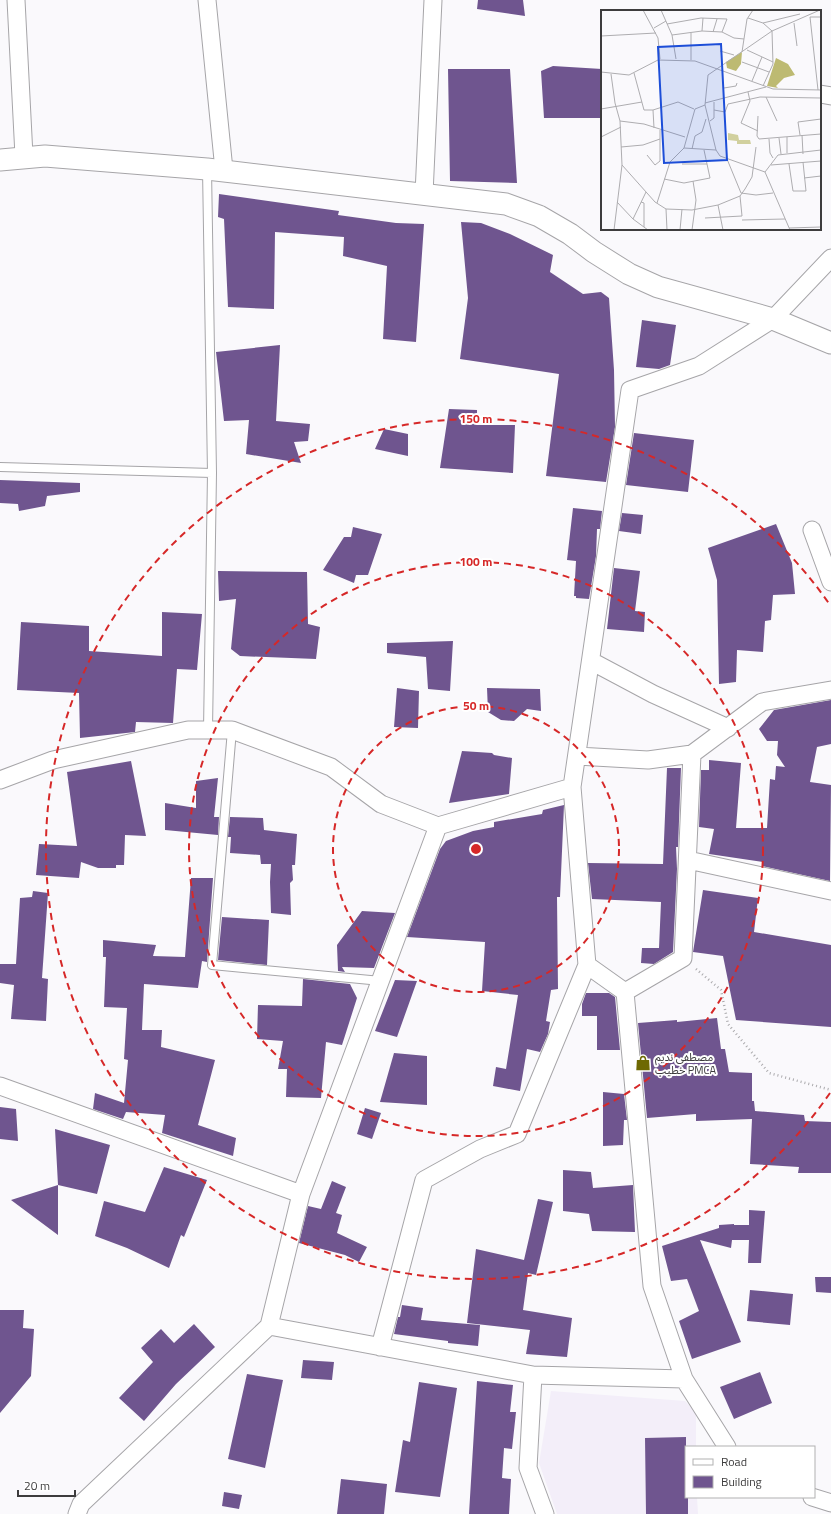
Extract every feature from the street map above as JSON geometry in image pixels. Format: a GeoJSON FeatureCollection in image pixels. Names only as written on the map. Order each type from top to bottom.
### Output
{"type":"FeatureCollection","features":[{"type":"Feature","properties":{"kind":"street"},"geometry":{"type":"LineString","coordinates":[[16,0],[24,156]]}},
{"type":"Feature","properties":{"kind":"street"},"geometry":{"type":"LineString","coordinates":[[207,0],[216,170]]}},
{"type":"Feature","properties":{"kind":"street"},"geometry":{"type":"LineString","coordinates":[[424,194],[433,0]]}},
{"type":"Feature","properties":{"kind":"street"},"geometry":{"type":"LineString","coordinates":[[821,94],[831,96]]}},
{"type":"Feature","properties":{"kind":"street"},"geometry":{"type":"LineString","coordinates":[[0,160],[24,156],[45,156],[216,170],[506,204],[539,216],[634,277],[658,287],[703,301],[773,319],[831,343]]}},
{"type":"Feature","properties":{"kind":"street"},"geometry":{"type":"LineString","coordinates":[[380,1347],[424,1180],[480,1149],[517,1134],[587,965],[572,787],[630,390],[699,366],[773,319],[831,258]]}},
{"type":"Feature","properties":{"kind":"street"},"geometry":{"type":"LineString","coordinates":[[812,530],[831,581]]}},
{"type":"Feature","properties":{"kind":"street"},"geometry":{"type":"LineString","coordinates":[[591,661],[654,694],[728,728]]}},
{"type":"Feature","properties":{"kind":"street"},"geometry":{"type":"LineString","coordinates":[[577,756],[648,760],[692,754],[762,702],[831,690]]}},
{"type":"Feature","properties":{"kind":"street"},"geometry":{"type":"LineString","coordinates":[[0,780],[53,760],[188,730],[232,730],[331,767],[381,804],[438,826],[572,787]]}},
{"type":"Feature","properties":{"kind":"street"},"geometry":{"type":"LineString","coordinates":[[625,992],[683,958],[692,754]]}},
{"type":"Feature","properties":{"kind":"street"},"geometry":{"type":"LineString","coordinates":[[76,1514],[81,1504],[269,1326],[301,1194],[438,826]]}},
{"type":"Feature","properties":{"kind":"street"},"geometry":{"type":"LineString","coordinates":[[688,860],[831,892]]}},
{"type":"Feature","properties":{"kind":"street"},"geometry":{"type":"LineString","coordinates":[[587,965],[625,992],[652,1286],[684,1379],[726,1446]]}},
{"type":"Feature","properties":{"kind":"street"},"geometry":{"type":"LineString","coordinates":[[0,1086],[301,1194]]}},
{"type":"Feature","properties":{"kind":"street"},"geometry":{"type":"LineString","coordinates":[[269,1326],[533,1375],[684,1379]]}},
{"type":"Feature","properties":{"kind":"street"},"geometry":{"type":"LineString","coordinates":[[533,1375],[528,1468],[545,1514]]}},
{"type":"Feature","properties":{"kind":"lane"},"geometry":{"type":"LineString","coordinates":[[208,730],[216,170]]}},
{"type":"Feature","properties":{"kind":"lane"},"geometry":{"type":"LineString","coordinates":[[0,467],[212,473]]}},
{"type":"Feature","properties":{"kind":"lane"},"geometry":{"type":"LineString","coordinates":[[232,730],[212,965],[380,981]]}},
{"type":"Feature","properties":{"kind":"path"},"geometry":{"type":"LineString","coordinates":[[683,958],[721,990],[728,1024],[770,1073],[831,1090]]}},
{"type":"Feature","properties":{"kind":"shaded area"},"geometry":{"type":"Polygon","coordinates":[[[551,1391],[685,1401],[696,1412],[696,1446],[685,1446],[685,1498],[697,1498],[698,1514],[557,1514],[539,1463],[551,1391]]]}},
{"type":"Feature","properties":{"kind":"building"},"geometry":{"type":"Polygon","coordinates":[[[478,0],[523,0],[525,16],[477,9],[478,0]]]}},
{"type":"Feature","properties":{"kind":"building"},"geometry":{"type":"Polygon","coordinates":[[[553,66],[601,69],[601,118],[544,118],[541,71],[553,66]]]}},
{"type":"Feature","properties":{"kind":"building"},"geometry":{"type":"Polygon","coordinates":[[[448,69],[510,69],[517,183],[450,181],[448,69]]]}},
{"type":"Feature","properties":{"kind":"building"},"geometry":{"type":"Polygon","coordinates":[[[219,194],[339,211],[338,215],[396,223],[424,224],[416,342],[383,339],[387,266],[343,256],[344,237],[275,232],[274,309],[228,307],[224,219],[218,217],[219,194]]]}},
{"type":"Feature","properties":{"kind":"building"},"geometry":{"type":"Polygon","coordinates":[[[461,222],[481,223],[510,234],[553,255],[550,272],[583,294],[601,292],[609,298],[614,370],[615,427],[606,482],[546,476],[559,374],[460,359],[468,298],[461,222]]]}},
{"type":"Feature","properties":{"kind":"building"},"geometry":{"type":"Polygon","coordinates":[[[642,320],[676,325],[670,365],[659,369],[636,367],[642,320]]]}},
{"type":"Feature","properties":{"kind":"building"},"geometry":{"type":"Polygon","coordinates":[[[280,345],[276,421],[310,424],[308,441],[294,442],[301,463],[246,454],[249,420],[224,421],[216,352],[280,345]]]}},
{"type":"Feature","properties":{"kind":"building"},"geometry":{"type":"Polygon","coordinates":[[[449,409],[477,410],[477,425],[515,425],[513,473],[440,468],[449,409]]]}},
{"type":"Feature","properties":{"kind":"building"},"geometry":{"type":"Polygon","coordinates":[[[384,429],[408,434],[408,456],[375,449],[384,429]]]}},
{"type":"Feature","properties":{"kind":"building"},"geometry":{"type":"Polygon","coordinates":[[[634,433],[694,440],[688,492],[626,485],[634,433]]]}},
{"type":"Feature","properties":{"kind":"building"},"geometry":{"type":"Polygon","coordinates":[[[0,480],[80,483],[80,492],[47,496],[45,506],[19,511],[18,504],[0,503],[0,480]]]}},
{"type":"Feature","properties":{"kind":"building"},"geometry":{"type":"Polygon","coordinates":[[[573,508],[602,511],[600,529],[597,529],[596,556],[589,599],[576,598],[576,596],[574,596],[576,561],[567,560],[573,508]]]}},
{"type":"Feature","properties":{"kind":"building"},"geometry":{"type":"Polygon","coordinates":[[[622,513],[643,515],[641,534],[619,531],[622,513]]]}},
{"type":"Feature","properties":{"kind":"building"},"geometry":{"type":"Polygon","coordinates":[[[776,524],[792,563],[795,594],[773,595],[771,620],[765,621],[763,652],[737,650],[736,682],[719,684],[717,580],[708,548],[776,524]]]}},
{"type":"Feature","properties":{"kind":"building"},"geometry":{"type":"Polygon","coordinates":[[[353,527],[382,534],[368,575],[356,575],[354,583],[323,570],[344,537],[351,537],[353,527]]]}},
{"type":"Feature","properties":{"kind":"building"},"geometry":{"type":"Polygon","coordinates":[[[614,568],[640,571],[635,611],[645,612],[644,632],[607,629],[614,568]]]}},
{"type":"Feature","properties":{"kind":"building"},"geometry":{"type":"Polygon","coordinates":[[[218,571],[307,572],[308,624],[320,627],[316,659],[240,656],[231,649],[236,599],[219,601],[218,571]]]}},
{"type":"Feature","properties":{"kind":"building"},"geometry":{"type":"Polygon","coordinates":[[[162,612],[202,614],[197,670],[177,669],[173,723],[136,722],[135,732],[80,738],[79,693],[17,690],[21,622],[89,626],[89,651],[162,656],[162,612]]]}},
{"type":"Feature","properties":{"kind":"building"},"geometry":{"type":"Polygon","coordinates":[[[453,641],[450,691],[428,689],[426,657],[387,653],[387,643],[453,641]]]}},
{"type":"Feature","properties":{"kind":"building"},"geometry":{"type":"Polygon","coordinates":[[[397,688],[419,691],[418,728],[394,727],[397,688]]]}},
{"type":"Feature","properties":{"kind":"building"},"geometry":{"type":"Polygon","coordinates":[[[487,688],[540,689],[541,711],[527,709],[514,721],[501,720],[488,712],[487,688]]]}},
{"type":"Feature","properties":{"kind":"building"},"geometry":{"type":"Polygon","coordinates":[[[831,700],[831,744],[817,747],[810,782],[831,785],[830,881],[762,866],[763,862],[709,854],[714,829],[699,827],[701,770],[709,770],[709,760],[741,763],[736,828],[767,828],[770,779],[775,780],[776,766],[785,767],[777,755],[778,741],[767,741],[759,729],[774,710],[831,700]]]}},
{"type":"Feature","properties":{"kind":"building"},"geometry":{"type":"Polygon","coordinates":[[[462,751],[492,753],[494,755],[512,758],[509,794],[449,803],[462,751]]]}},
{"type":"Feature","properties":{"kind":"building"},"geometry":{"type":"Polygon","coordinates":[[[131,761],[146,836],[125,835],[124,865],[116,865],[116,868],[98,868],[81,862],[79,878],[36,875],[39,844],[77,846],[67,772],[131,761]]]}},
{"type":"Feature","properties":{"kind":"building"},"geometry":{"type":"Polygon","coordinates":[[[667,768],[681,768],[678,847],[676,847],[677,869],[673,952],[654,964],[641,963],[642,948],[659,948],[661,902],[592,899],[588,863],[663,864],[667,768]]]}},
{"type":"Feature","properties":{"kind":"building"},"geometry":{"type":"Polygon","coordinates":[[[218,778],[214,817],[219,817],[218,835],[165,830],[165,803],[196,808],[196,781],[218,778]]]}},
{"type":"Feature","properties":{"kind":"building"},"geometry":{"type":"Polygon","coordinates":[[[564,805],[560,897],[557,897],[558,989],[551,990],[546,1021],[550,1022],[548,1034],[540,1052],[527,1049],[520,1091],[493,1086],[496,1067],[506,1069],[518,995],[482,991],[485,942],[407,937],[440,849],[446,841],[473,831],[494,827],[494,822],[542,814],[543,810],[564,805]]]}},
{"type":"Feature","properties":{"kind":"building"},"geometry":{"type":"Polygon","coordinates":[[[230,817],[263,818],[264,830],[297,834],[295,865],[292,865],[293,880],[290,883],[291,915],[271,913],[271,864],[261,864],[260,855],[230,853],[231,837],[228,837],[230,817]]]}},
{"type":"Feature","properties":{"kind":"building"},"geometry":{"type":"Polygon","coordinates":[[[191,878],[213,878],[207,962],[202,961],[198,988],[144,984],[142,1030],[162,1030],[161,1047],[215,1060],[198,1125],[236,1138],[233,1156],[162,1133],[165,1115],[126,1112],[123,1119],[93,1109],[95,1093],[124,1103],[128,1060],[124,1059],[127,1008],[104,1007],[106,957],[103,957],[103,940],[156,945],[153,956],[185,957],[191,878]]]}},
{"type":"Feature","properties":{"kind":"building"},"geometry":{"type":"Polygon","coordinates":[[[703,890],[758,898],[754,932],[831,945],[831,1027],[736,1020],[723,956],[693,952],[703,890]]]}},
{"type":"Feature","properties":{"kind":"building"},"geometry":{"type":"Polygon","coordinates":[[[33,891],[48,893],[42,978],[48,979],[46,1021],[11,1019],[14,985],[0,983],[0,964],[16,964],[20,898],[32,897],[33,891]]]}},
{"type":"Feature","properties":{"kind":"building"},"geometry":{"type":"Polygon","coordinates":[[[362,911],[395,913],[374,968],[342,967],[345,972],[338,971],[337,945],[362,911]]]}},
{"type":"Feature","properties":{"kind":"building"},"geometry":{"type":"Polygon","coordinates":[[[222,917],[269,920],[267,965],[218,960],[222,917]]]}},
{"type":"Feature","properties":{"kind":"building"},"geometry":{"type":"Polygon","coordinates":[[[303,979],[350,984],[357,998],[342,1045],[326,1042],[321,1098],[286,1097],[287,1069],[278,1069],[283,1041],[257,1039],[258,1005],[302,1006],[303,979]]]}},
{"type":"Feature","properties":{"kind":"building"},"geometry":{"type":"Polygon","coordinates":[[[395,980],[417,981],[397,1037],[375,1031],[395,980]]]}},
{"type":"Feature","properties":{"kind":"building"},"geometry":{"type":"Polygon","coordinates":[[[586,993],[609,993],[615,997],[620,1050],[597,1050],[597,1016],[582,1016],[582,1004],[586,993]]]}},
{"type":"Feature","properties":{"kind":"building"},"geometry":{"type":"Polygon","coordinates":[[[717,1018],[721,1049],[725,1049],[729,1072],[752,1073],[752,1101],[754,1101],[755,1111],[804,1115],[805,1121],[831,1122],[831,1173],[798,1173],[799,1167],[750,1164],[752,1119],[696,1121],[696,1114],[647,1118],[638,1023],[677,1020],[677,1022],[717,1018]]]}},
{"type":"Feature","properties":{"kind":"building"},"geometry":{"type":"Polygon","coordinates":[[[394,1053],[427,1056],[427,1105],[380,1102],[394,1053]]]}},
{"type":"Feature","properties":{"kind":"building"},"geometry":{"type":"Polygon","coordinates":[[[603,1092],[624,1094],[627,1120],[624,1120],[623,1145],[603,1146],[603,1092]]]}},
{"type":"Feature","properties":{"kind":"building"},"geometry":{"type":"Polygon","coordinates":[[[0,1107],[16,1109],[18,1141],[0,1139],[0,1107]]]}},
{"type":"Feature","properties":{"kind":"building"},"geometry":{"type":"Polygon","coordinates":[[[365,1108],[381,1113],[372,1139],[357,1134],[365,1108]]]}},
{"type":"Feature","properties":{"kind":"building"},"geometry":{"type":"Polygon","coordinates":[[[55,1129],[110,1145],[97,1194],[58,1185],[55,1129]]]}},
{"type":"Feature","properties":{"kind":"building"},"geometry":{"type":"Polygon","coordinates":[[[164,1167],[207,1180],[184,1237],[181,1235],[169,1268],[127,1248],[95,1236],[104,1201],[145,1212],[164,1167]]]}},
{"type":"Feature","properties":{"kind":"building"},"geometry":{"type":"Polygon","coordinates":[[[563,1170],[591,1172],[593,1188],[633,1185],[635,1232],[592,1231],[589,1214],[563,1211],[563,1170]]]}},
{"type":"Feature","properties":{"kind":"building"},"geometry":{"type":"Polygon","coordinates":[[[332,1181],[346,1187],[336,1213],[342,1215],[337,1233],[367,1247],[359,1262],[345,1255],[299,1243],[308,1206],[321,1209],[332,1181]]]}},
{"type":"Feature","properties":{"kind":"building"},"geometry":{"type":"Polygon","coordinates":[[[58,1185],[58,1235],[11,1200],[58,1185]]]}},
{"type":"Feature","properties":{"kind":"building"},"geometry":{"type":"Polygon","coordinates":[[[538,1199],[553,1202],[536,1275],[528,1273],[523,1310],[572,1318],[567,1357],[526,1354],[530,1330],[467,1323],[476,1249],[524,1260],[538,1199]]]}},
{"type":"Feature","properties":{"kind":"building"},"geometry":{"type":"Polygon","coordinates":[[[749,1210],[765,1211],[761,1263],[748,1263],[749,1240],[732,1240],[731,1248],[700,1240],[741,1342],[692,1359],[679,1321],[699,1311],[687,1279],[671,1281],[662,1246],[719,1228],[719,1225],[749,1225],[749,1210]]]}},
{"type":"Feature","properties":{"kind":"building"},"geometry":{"type":"Polygon","coordinates":[[[815,1277],[831,1277],[831,1293],[816,1292],[815,1277]]]}},
{"type":"Feature","properties":{"kind":"building"},"geometry":{"type":"Polygon","coordinates":[[[750,1290],[793,1294],[790,1325],[747,1321],[750,1290]]]}},
{"type":"Feature","properties":{"kind":"building"},"geometry":{"type":"Polygon","coordinates":[[[402,1305],[423,1308],[421,1320],[480,1325],[478,1346],[448,1343],[448,1341],[394,1334],[398,1317],[400,1317],[402,1305]]]}},
{"type":"Feature","properties":{"kind":"building"},"geometry":{"type":"Polygon","coordinates":[[[0,1310],[24,1310],[23,1328],[34,1329],[31,1376],[0,1413],[0,1310]]]}},
{"type":"Feature","properties":{"kind":"building"},"geometry":{"type":"Polygon","coordinates":[[[194,1324],[215,1347],[176,1384],[144,1421],[119,1398],[153,1362],[141,1348],[161,1329],[174,1343],[194,1324]]]}},
{"type":"Feature","properties":{"kind":"building"},"geometry":{"type":"Polygon","coordinates":[[[303,1360],[334,1362],[332,1380],[301,1378],[303,1360]]]}},
{"type":"Feature","properties":{"kind":"building"},"geometry":{"type":"Polygon","coordinates":[[[760,1372],[772,1403],[734,1419],[720,1387],[760,1372]]]}},
{"type":"Feature","properties":{"kind":"building"},"geometry":{"type":"Polygon","coordinates":[[[247,1374],[283,1380],[265,1468],[228,1459],[247,1374]]]}},
{"type":"Feature","properties":{"kind":"building"},"geometry":{"type":"Polygon","coordinates":[[[477,1381],[513,1385],[510,1412],[516,1412],[512,1449],[504,1448],[502,1478],[511,1479],[509,1514],[469,1514],[477,1381]]]}},
{"type":"Feature","properties":{"kind":"building"},"geometry":{"type":"Polygon","coordinates":[[[419,1382],[457,1388],[440,1497],[395,1492],[403,1440],[410,1442],[419,1382]]]}},
{"type":"Feature","properties":{"kind":"building"},"geometry":{"type":"Polygon","coordinates":[[[686,1437],[685,1498],[688,1498],[688,1514],[646,1514],[645,1438],[686,1437]]]}},
{"type":"Feature","properties":{"kind":"building"},"geometry":{"type":"Polygon","coordinates":[[[341,1479],[387,1484],[384,1514],[337,1514],[341,1479]]]}},
{"type":"Feature","properties":{"kind":"building"},"geometry":{"type":"Polygon","coordinates":[[[224,1492],[242,1495],[239,1509],[222,1506],[224,1492]]]}},
{"type":"Feature","properties":{"kind":"place","name":"مصطفى نديم خطيب PMCA"},"geometry":{"type":"Point","coordinates":[643,1063]}}]}
